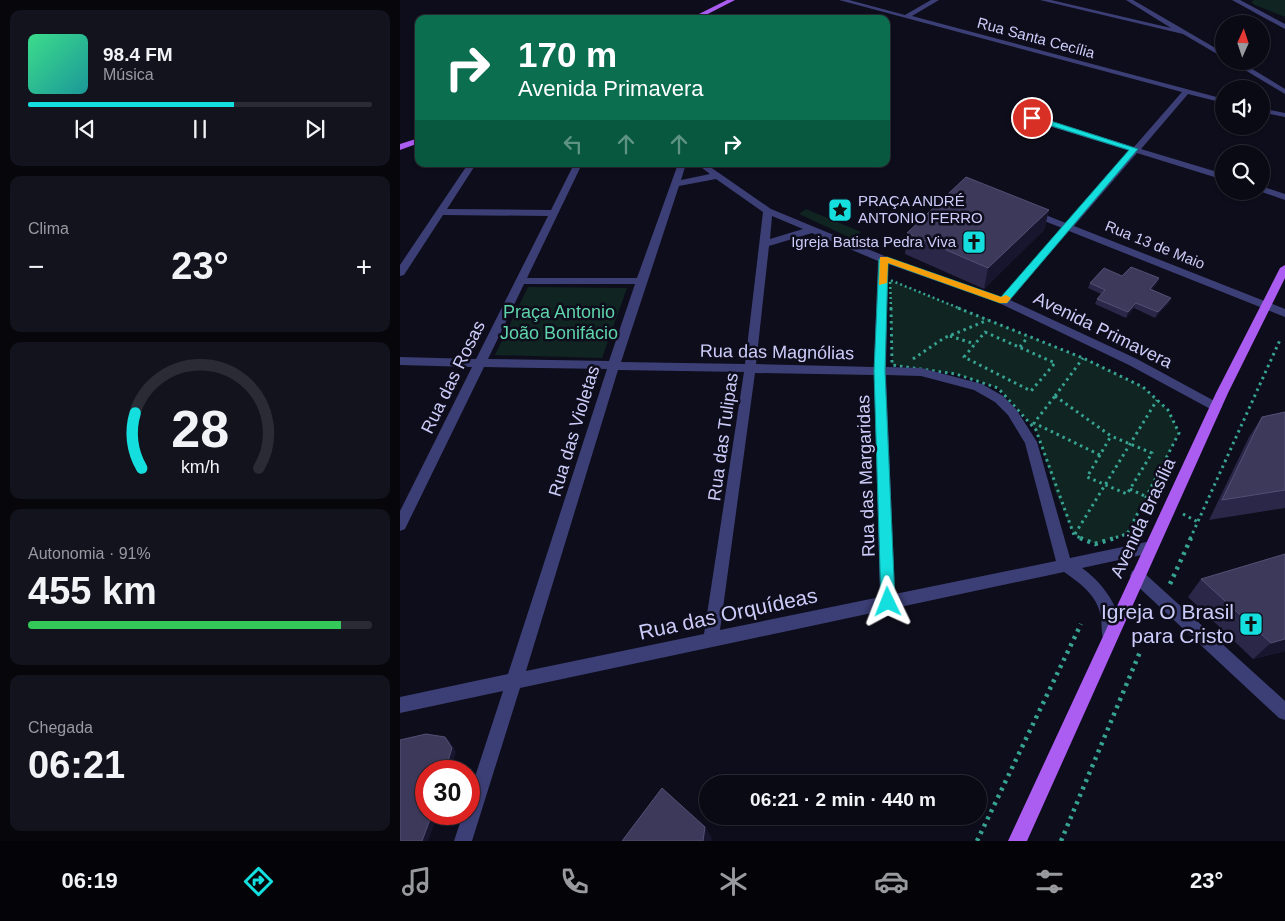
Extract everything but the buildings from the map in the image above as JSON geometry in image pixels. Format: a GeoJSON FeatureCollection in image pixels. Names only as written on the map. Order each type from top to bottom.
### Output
{"type":"FeatureCollection","features":[{"type":"Feature","properties":{"kind":"main road"},"geometry":{"type":"LineString","coordinates":[[700,15],[732,0]]}},
{"type":"Feature","properties":{"kind":"main road"},"geometry":{"type":"LineString","coordinates":[[400,147],[415,141]]}},
{"type":"Feature","properties":{"kind":"main road","name":"Avenida Brasília"},"geometry":{"type":"LineString","coordinates":[[1017,841],[1216,407],[1285,268]]}},
{"type":"Feature","properties":{"kind":"street","name":"Rua Santa Cecília"},"geometry":{"type":"LineString","coordinates":[[842,0],[1215,99]]}},
{"type":"Feature","properties":{"kind":"street"},"geometry":{"type":"LineString","coordinates":[[906,17],[936,0]]}},
{"type":"Feature","properties":{"kind":"street"},"geometry":{"type":"LineString","coordinates":[[1043,0],[1185,33]]}},
{"type":"Feature","properties":{"kind":"street"},"geometry":{"type":"LineString","coordinates":[[1129,0],[1215,51]]}},
{"type":"Feature","properties":{"kind":"street"},"geometry":{"type":"LineString","coordinates":[[1235,0],[1262,15]]}},
{"type":"Feature","properties":{"kind":"street"},"geometry":{"type":"LineString","coordinates":[[1140,24],[1160,18]]}},
{"type":"Feature","properties":{"kind":"street"},"geometry":{"type":"LineString","coordinates":[[1270,18],[1285,21]]}},
{"type":"Feature","properties":{"kind":"street"},"geometry":{"type":"LineString","coordinates":[[1270,19],[1285,27]]}},
{"type":"Feature","properties":{"kind":"street"},"geometry":{"type":"LineString","coordinates":[[1248,70],[1285,92]]}},
{"type":"Feature","properties":{"kind":"street"},"geometry":{"type":"LineString","coordinates":[[1003,301],[1134,149],[1186,92]]}},
{"type":"Feature","properties":{"kind":"street"},"geometry":{"type":"LineString","coordinates":[[1270,112],[1285,115]]}},
{"type":"Feature","properties":{"kind":"street"},"geometry":{"type":"LineString","coordinates":[[1032,118],[1215,174]]}},
{"type":"Feature","properties":{"kind":"street"},"geometry":{"type":"LineString","coordinates":[[400,273],[470,167]]}},
{"type":"Feature","properties":{"kind":"street","name":"Rua das Rosas"},"geometry":{"type":"LineString","coordinates":[[400,526],[577,167]]}},
{"type":"Feature","properties":{"kind":"street","name":"Rua das Violetas"},"geometry":{"type":"LineString","coordinates":[[462,841],[515,681],[612,366],[681,167]]}},
{"type":"Feature","properties":{"kind":"street","name":"Avenida Primavera"},"geometry":{"type":"LineString","coordinates":[[705,167],[768,211],[884,259],[1003,301],[1133,362],[1216,407]]}},
{"type":"Feature","properties":{"kind":"street"},"geometry":{"type":"LineString","coordinates":[[675,184],[716,176]]}},
{"type":"Feature","properties":{"kind":"street"},"geometry":{"type":"LineString","coordinates":[[1270,192],[1285,197]]}},
{"type":"Feature","properties":{"kind":"street","name":"Rua 13 de Maio"},"geometry":{"type":"LineString","coordinates":[[1022,209],[1285,313]]}},
{"type":"Feature","properties":{"kind":"street","name":"Rua das Tulipas"},"geometry":{"type":"LineString","coordinates":[[711,638],[750,369],[768,211]]}},
{"type":"Feature","properties":{"kind":"street"},"geometry":{"type":"LineString","coordinates":[[441,212],[554,213]]}},
{"type":"Feature","properties":{"kind":"street"},"geometry":{"type":"LineString","coordinates":[[764,244],[811,230]]}},
{"type":"Feature","properties":{"kind":"street","name":"Rua das Margaridas"},"geometry":{"type":"LineString","coordinates":[[884,259],[880,371],[888,602]]}},
{"type":"Feature","properties":{"kind":"street"},"geometry":{"type":"LineString","coordinates":[[520,281],[640,281]]}},
{"type":"Feature","properties":{"kind":"street","name":"Rua das Magnólias"},"geometry":{"type":"LineString","coordinates":[[400,361],[921,372],[978,387],[999,399],[1012,412],[1030,442],[1064,564]]}},
{"type":"Feature","properties":{"kind":"street","name":"Rua das Orquídeas"},"geometry":{"type":"LineString","coordinates":[[400,705],[711,638],[1151,547]]}},
{"type":"Feature","properties":{"kind":"street"},"geometry":{"type":"LineString","coordinates":[[1064,564],[1084,576],[1097,592],[1108,611],[1110,636]]}},
{"type":"Feature","properties":{"kind":"street"},"geometry":{"type":"LineString","coordinates":[[1137,576],[1285,712]]}},
{"type":"Feature","properties":{"kind":"path"},"geometry":{"type":"LineString","coordinates":[[890,280],[1083,358],[1143,387],[1168,410],[1179,433],[1126,534],[1096,544],[1074,534],[1036,430],[998,388],[956,374],[892,365],[890,280]]}},
{"type":"Feature","properties":{"kind":"path"},"geometry":{"type":"LineString","coordinates":[[902,366],[950,336],[988,320]]}},
{"type":"Feature","properties":{"kind":"path"},"geometry":{"type":"LineString","coordinates":[[985,332],[1055,363],[1031,390],[964,357],[975,344],[985,332]]}},
{"type":"Feature","properties":{"kind":"path"},"geometry":{"type":"LineString","coordinates":[[950,336],[975,344]]}},
{"type":"Feature","properties":{"kind":"path"},"geometry":{"type":"LineString","coordinates":[[1020,348],[1027,338]]}},
{"type":"Feature","properties":{"kind":"path"},"geometry":{"type":"LineString","coordinates":[[1163,598],[1280,340]]}},
{"type":"Feature","properties":{"kind":"path"},"geometry":{"type":"LineString","coordinates":[[1083,358],[1034,423],[1100,455]]}},
{"type":"Feature","properties":{"kind":"path"},"geometry":{"type":"LineString","coordinates":[[1055,396],[1111,436],[1152,453],[1127,494],[1087,477],[1111,436]]}},
{"type":"Feature","properties":{"kind":"path"},"geometry":{"type":"LineString","coordinates":[[1074,534],[1157,400]]}},
{"type":"Feature","properties":{"kind":"path"},"geometry":{"type":"LineString","coordinates":[[976,841],[1082,624]]}},
{"type":"Feature","properties":{"kind":"path"},"geometry":{"type":"LineString","coordinates":[[1061,841],[1140,652]]}},
{"type":"Feature","properties":{"kind":"green space"},"geometry":{"type":"Polygon","coordinates":[[[1254,0],[1285,0],[1285,17],[1255,5],[1251,2],[1254,0]]]}},
{"type":"Feature","properties":{"kind":"green space"},"geometry":{"type":"Polygon","coordinates":[[[806,209],[861,232],[853,239],[799,214],[806,209]]]}},
{"type":"Feature","properties":{"kind":"green space"},"geometry":{"type":"Polygon","coordinates":[[[890,280],[1088,360],[1143,387],[1168,410],[1179,433],[1127,534],[1095,544],[1074,535],[1057,496],[1036,430],[998,388],[956,374],[892,365],[890,280]]]}},
{"type":"Feature","properties":{"kind":"green space","name":"Praça Antonio João Bonifácio"},"geometry":{"type":"Polygon","coordinates":[[[528,287],[627,288],[602,358],[495,355],[528,287]]]}},
{"type":"Feature","properties":{"kind":"slow traffic"},"geometry":{"type":"LineString","coordinates":[[883,283],[884,259],[1003,301],[1006,298]]}},
{"type":"Feature","properties":{"kind":"place","name":"PRAÇA ANDRÉ ANTONIO FERRO"},"geometry":{"type":"Point","coordinates":[840,210]}},
{"type":"Feature","properties":{"kind":"place","name":"Igreja Batista Pedra Viva"},"geometry":{"type":"Point","coordinates":[974,242]}},
{"type":"Feature","properties":{"kind":"place","name":"Igreja O Brasil para Cristo"},"geometry":{"type":"Point","coordinates":[1251,624]}},
{"type":"Feature","properties":{"kind":"route"},"geometry":{"type":"LineString","coordinates":[[888,602],[880,371],[884,259],[1003,301],[1134,149],[1032,118]]}}]}
